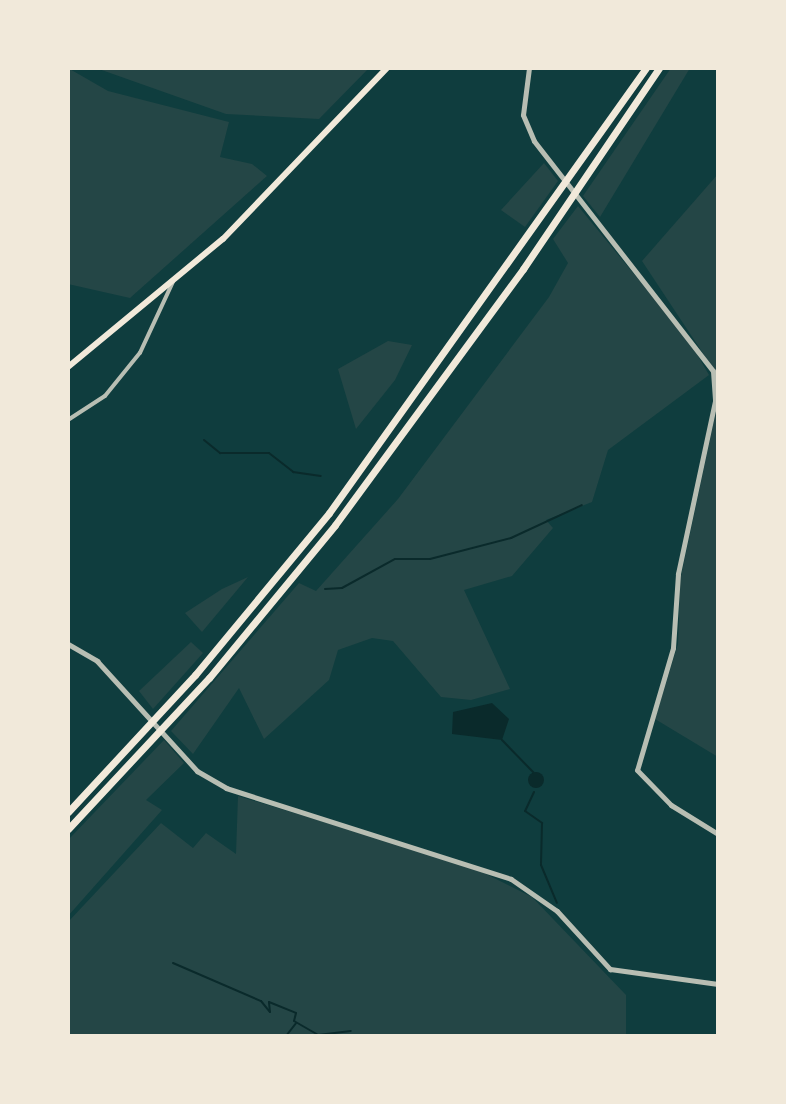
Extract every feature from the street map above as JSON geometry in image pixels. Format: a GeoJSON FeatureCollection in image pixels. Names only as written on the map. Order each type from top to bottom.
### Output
{"type":"FeatureCollection","features":[{"type":"Feature","properties":{"kind":"highway"},"geometry":{"type":"LineString","coordinates":[[68,812],[195,676],[324,519],[646,68]]}},
{"type":"Feature","properties":{"kind":"highway"},"geometry":{"type":"LineString","coordinates":[[68,829],[209,678],[330,531],[523,269],[659,68]]}},
{"type":"Feature","properties":{"kind":"main road"},"geometry":{"type":"LineString","coordinates":[[68,367],[174,280],[301,163],[387,68]]}},
{"type":"Feature","properties":{"kind":"street"},"geometry":{"type":"LineString","coordinates":[[529,68],[523,115],[558,172],[695,341],[713,375],[715,401],[676,586],[673,648],[637,770],[671,805],[718,834]]}},
{"type":"Feature","properties":{"kind":"street"},"geometry":{"type":"LineString","coordinates":[[68,420],[104,396],[140,353],[174,280]]}},
{"type":"Feature","properties":{"kind":"street"},"geometry":{"type":"LineString","coordinates":[[68,645],[137,698],[197,771],[226,788],[511,878],[557,912],[610,968],[718,984]]}},
{"type":"Feature","properties":{"kind":"shaded area"},"geometry":{"type":"Polygon","coordinates":[[[68,68],[108,91],[229,122],[220,157],[252,164],[267,176],[130,298],[68,284],[68,68]]]}},
{"type":"Feature","properties":{"kind":"shaded area"},"geometry":{"type":"Polygon","coordinates":[[[96,68],[369,68],[319,119],[226,114],[96,68]]]}},
{"type":"Feature","properties":{"kind":"shaded area"},"geometry":{"type":"Polygon","coordinates":[[[671,68],[690,68],[600,217],[583,196],[671,68]]]}},
{"type":"Feature","properties":{"kind":"shaded area"},"geometry":{"type":"Polygon","coordinates":[[[544,163],[558,181],[525,227],[501,210],[544,163]]]}},
{"type":"Feature","properties":{"kind":"shaded area"},"geometry":{"type":"Polygon","coordinates":[[[718,174],[718,376],[642,261],[718,174]]]}},
{"type":"Feature","properties":{"kind":"shaded area"},"geometry":{"type":"Polygon","coordinates":[[[578,206],[690,342],[709,375],[608,450],[592,502],[546,520],[553,528],[512,576],[464,590],[510,689],[471,700],[441,697],[393,641],[372,638],[338,650],[329,680],[264,739],[239,688],[193,754],[171,731],[299,583],[316,591],[398,499],[549,297],[568,263],[553,239],[578,206]]]}},
{"type":"Feature","properties":{"kind":"shaded area"},"geometry":{"type":"Polygon","coordinates":[[[388,341],[412,345],[395,380],[356,429],[338,369],[388,341]]]}},
{"type":"Feature","properties":{"kind":"shaded area"},"geometry":{"type":"Polygon","coordinates":[[[718,402],[718,757],[655,719],[678,644],[680,581],[718,402]]]}},
{"type":"Feature","properties":{"kind":"shaded area"},"geometry":{"type":"Polygon","coordinates":[[[248,577],[202,632],[185,613],[222,589],[248,577]]]}},
{"type":"Feature","properties":{"kind":"shaded area"},"geometry":{"type":"Polygon","coordinates":[[[191,642],[203,653],[153,709],[139,691],[191,642]]]}},
{"type":"Feature","properties":{"kind":"shaded area"},"geometry":{"type":"Polygon","coordinates":[[[492,703],[509,719],[502,740],[452,734],[453,712],[492,703]]]}},
{"type":"Feature","properties":{"kind":"shaded area"},"geometry":{"type":"Polygon","coordinates":[[[164,740],[184,763],[146,800],[162,810],[68,916],[68,840],[164,740]]]}},
{"type":"Feature","properties":{"kind":"shaded area"},"geometry":{"type":"Polygon","coordinates":[[[536,772],[542,774],[542,786],[536,788],[530,786],[528,780],[530,774],[536,772]]]}},
{"type":"Feature","properties":{"kind":"shaded area"},"geometry":{"type":"Polygon","coordinates":[[[238,796],[472,867],[532,897],[626,995],[626,1036],[68,1036],[68,922],[161,823],[193,848],[206,833],[236,854],[238,796]]]}},
{"type":"Feature","properties":{"kind":"waterway"},"geometry":{"type":"LineString","coordinates":[[204,440],[220,453],[269,453],[293,472],[321,476]]}},
{"type":"Feature","properties":{"kind":"waterway"},"geometry":{"type":"LineString","coordinates":[[325,589],[342,588],[395,559],[430,559],[511,538],[582,505]]}},
{"type":"Feature","properties":{"kind":"waterway"},"geometry":{"type":"LineString","coordinates":[[502,740],[533,772]]}},
{"type":"Feature","properties":{"kind":"waterway"},"geometry":{"type":"LineString","coordinates":[[534,792],[525,811],[542,823],[541,865],[557,903]]}},
{"type":"Feature","properties":{"kind":"waterway"},"geometry":{"type":"LineString","coordinates":[[173,963],[261,1001],[270,1012],[269,1002],[296,1013],[294,1021],[318,1035],[351,1031]]}},
{"type":"Feature","properties":{"kind":"waterway"},"geometry":{"type":"LineString","coordinates":[[286,1036],[296,1023]]}}]}
